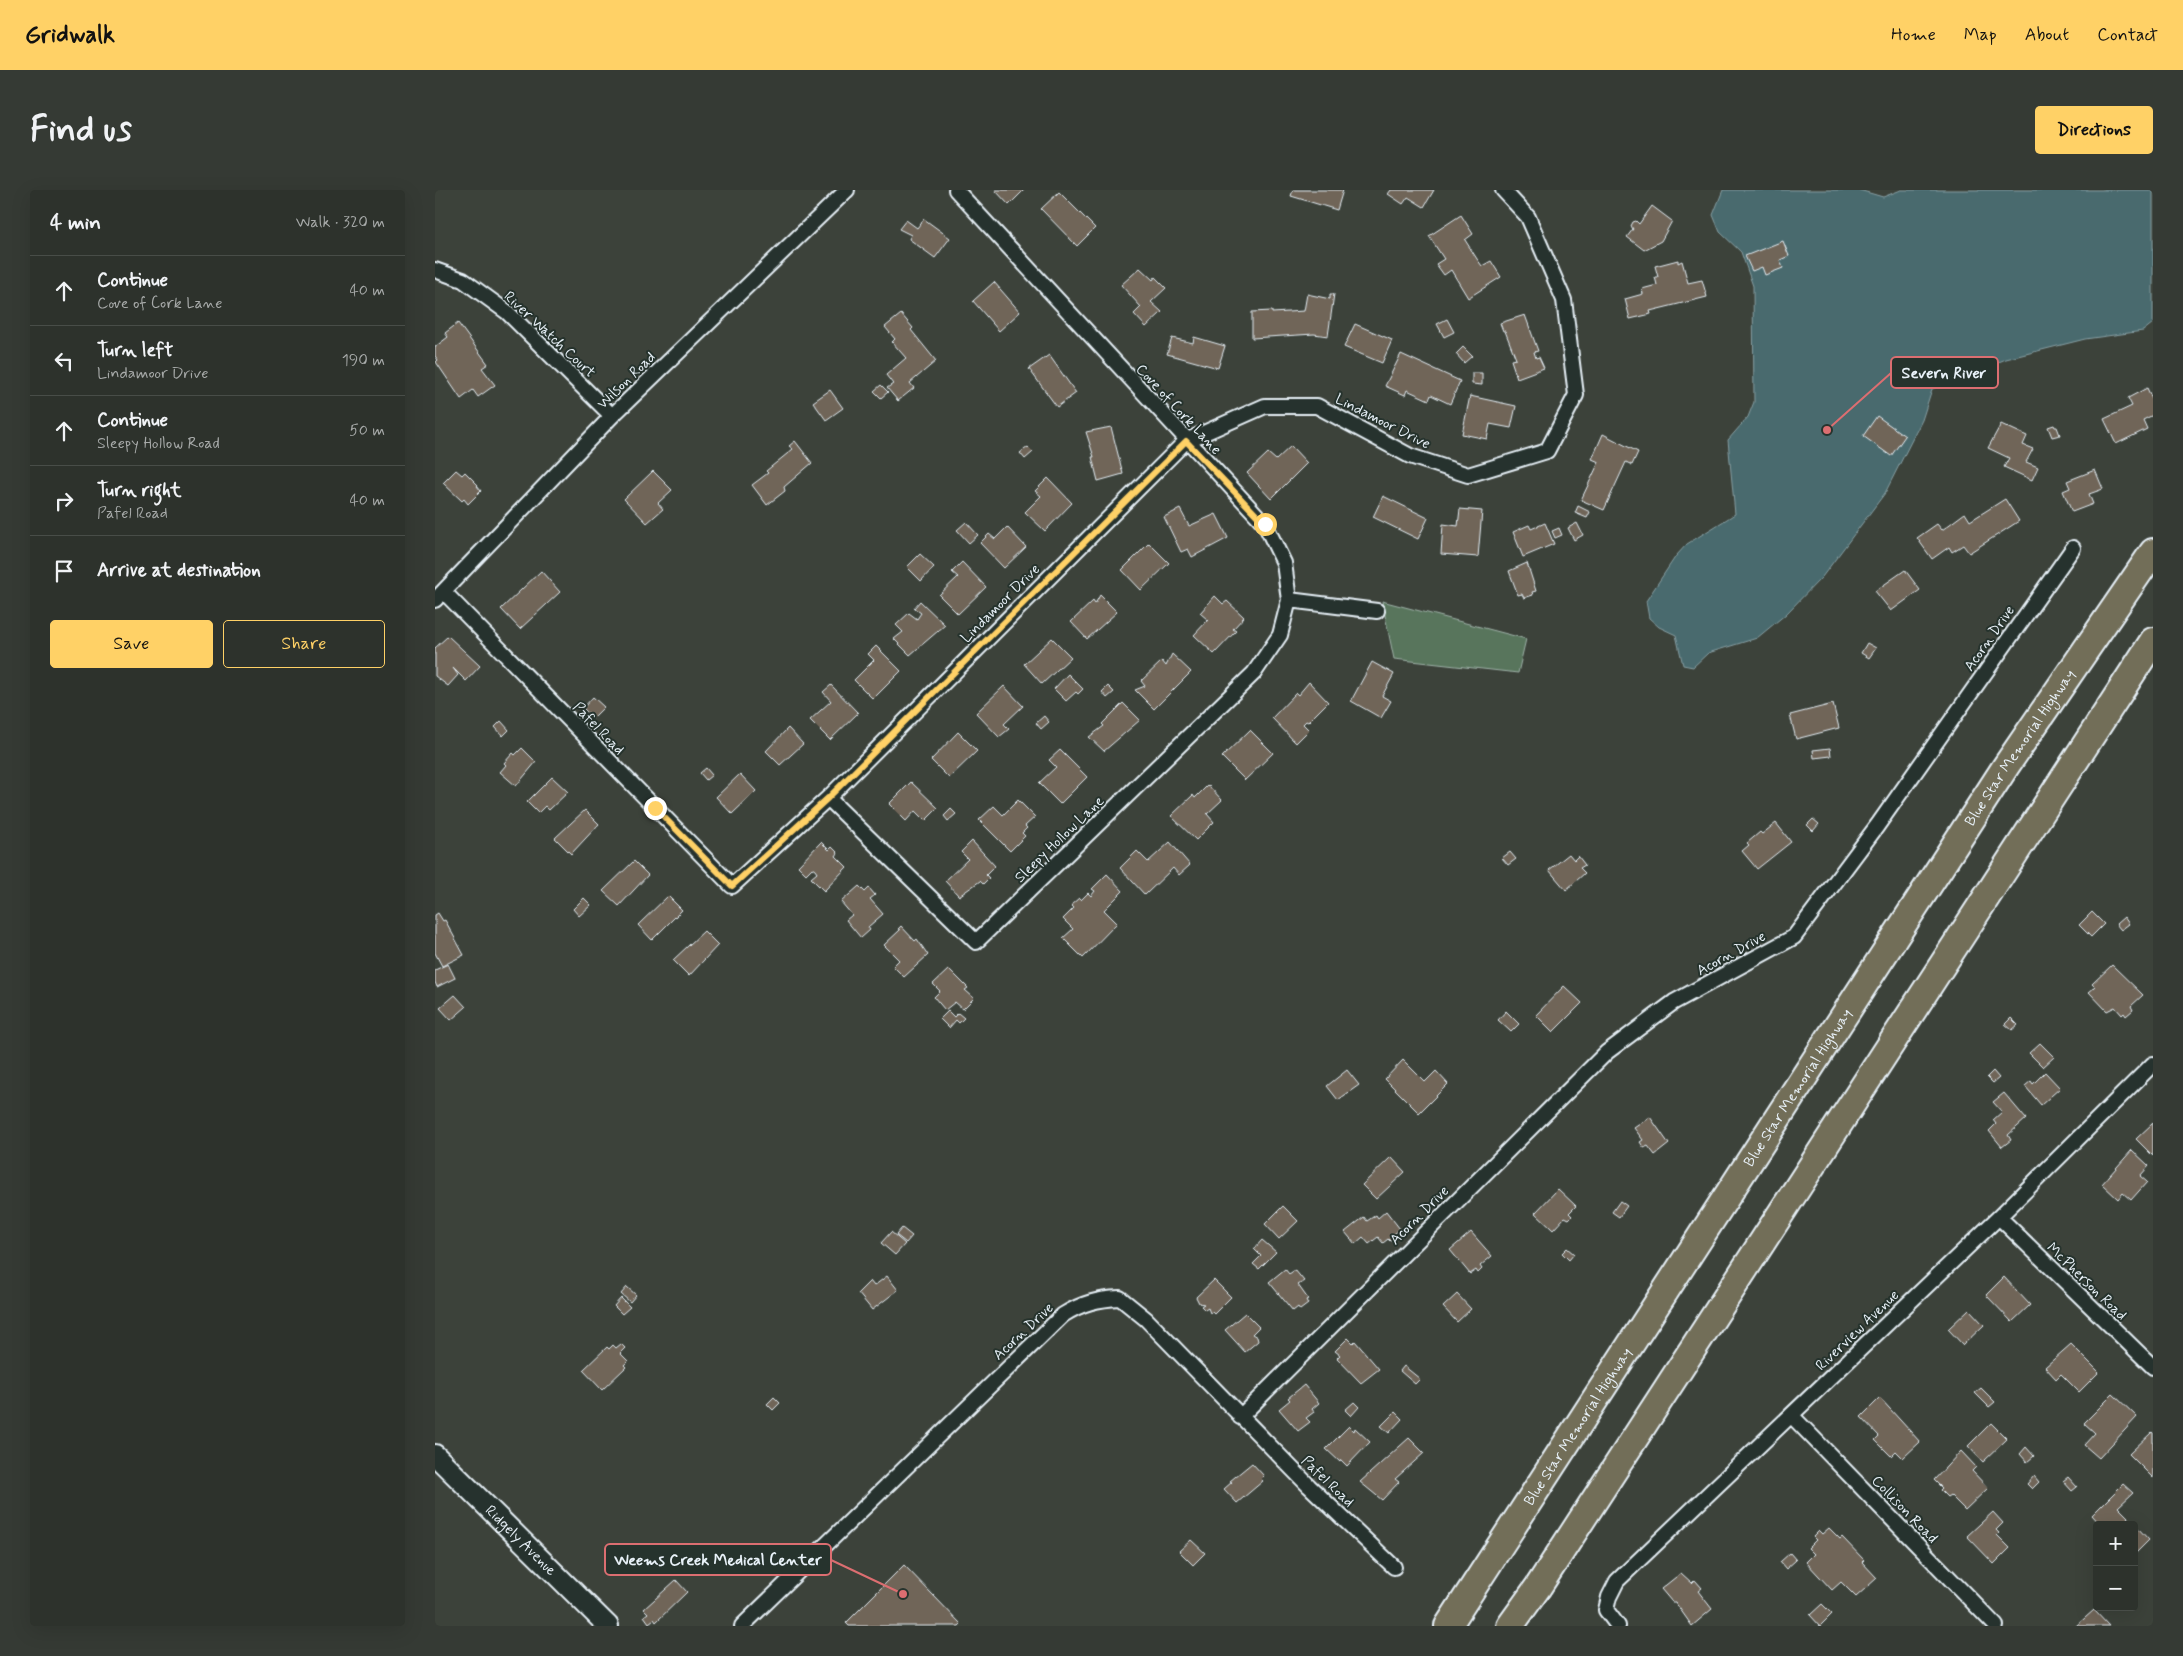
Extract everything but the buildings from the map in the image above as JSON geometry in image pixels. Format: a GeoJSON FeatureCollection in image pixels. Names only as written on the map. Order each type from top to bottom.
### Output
{"type":"FeatureCollection","features":[{"type":"Feature","properties":{"kind":"highway","name":"Blue Star Memorial Highway"},"geometry":{"type":"LineString","coordinates":[[1448,1626],[2005,766],[2153,552]]}},
{"type":"Feature","properties":{"kind":"highway"},"geometry":{"type":"LineString","coordinates":[[1515,1626],[1538,1587],[2153,641]]}},
{"type":"Feature","properties":{"kind":"highway"},"geometry":{"type":"LineString","coordinates":[[1444,1626],[1479,1578]]}},
{"type":"Feature","properties":{"kind":"highway"},"geometry":{"type":"LineString","coordinates":[[1510,1626],[1538,1587]]}},
{"type":"Feature","properties":{"kind":"main road","name":"Ridgely Avenue"},"geometry":{"type":"LineString","coordinates":[[437,1462],[608,1626]]}},
{"type":"Feature","properties":{"kind":"street","name":"Wilson Road"},"geometry":{"type":"LineString","coordinates":[[439,596],[612,416],[847,190]]}},
{"type":"Feature","properties":{"kind":"street","name":"Cove of Cork Lane"},"geometry":{"type":"LineString","coordinates":[[956,190],[1186,441],[1265,524],[1284,563],[1289,600]]}},
{"type":"Feature","properties":{"kind":"street","name":"Lindamoor Drive"},"geometry":{"type":"LineString","coordinates":[[732,886],[828,798],[1186,441],[1265,406],[1317,406],[1410,456],[1468,475],[1547,451],[1576,394],[1564,300],[1528,217],[1503,190]]}},
{"type":"Feature","properties":{"kind":"street","name":"River Watch Court"},"geometry":{"type":"LineString","coordinates":[[435,270],[463,280],[507,312],[612,416]]}},
{"type":"Feature","properties":{"kind":"street","name":"Acorn Drive"},"geometry":{"type":"LineString","coordinates":[[742,1626],[1063,1315],[1079,1305],[1099,1299],[1120,1298],[1146,1319],[1240,1417],[1607,1052],[1674,1002],[1794,937],[1877,826],[2073,548]]}},
{"type":"Feature","properties":{"kind":"street","name":"Pafel Road"},"geometry":{"type":"LineString","coordinates":[[439,596],[732,886]]}},
{"type":"Feature","properties":{"kind":"street"},"geometry":{"type":"LineString","coordinates":[[1289,600],[1377,611]]}},
{"type":"Feature","properties":{"kind":"street","name":"Sleepy Hollow Lane"},"geometry":{"type":"LineString","coordinates":[[828,798],[976,942],[1254,674],[1280,635],[1289,600]]}},
{"type":"Feature","properties":{"kind":"street","name":"Riverview Avenue"},"geometry":{"type":"LineString","coordinates":[[1618,1626],[1606,1610],[1609,1597],[1617,1581],[1999,1217],[2153,1064]]}},
{"type":"Feature","properties":{"kind":"street","name":"McPherson Road"},"geometry":{"type":"LineString","coordinates":[[1999,1217],[2153,1367]]}},
{"type":"Feature","properties":{"kind":"street","name":"Collison Road"},"geometry":{"type":"LineString","coordinates":[[1792,1416],[1996,1626]]}},
{"type":"Feature","properties":{"kind":"street","name":"Pafel Road"},"geometry":{"type":"LineString","coordinates":[[1240,1417],[1394,1567]]}},
{"type":"Feature","properties":{"kind":"green space"},"geometry":{"type":"Polygon","coordinates":[[[1382,601],[1526,639],[1518,673],[1394,659],[1382,601]]]}},
{"type":"Feature","properties":{"kind":"water"},"geometry":{"type":"Polygon","coordinates":[[[1723,190],[1859,190],[1883,197],[1901,190],[2153,190],[2153,323],[2143,331],[2085,339],[2006,359],[1932,389],[1922,420],[1885,493],[1822,577],[1786,614],[1757,638],[1708,653],[1693,667],[1683,665],[1676,635],[1659,627],[1649,618],[1646,601],[1676,556],[1687,544],[1735,514],[1728,440],[1748,417],[1754,402],[1753,286],[1741,252],[1720,232],[1713,215],[1723,190]]]}},
{"type":"Feature","properties":{"kind":"place","name":"Severn River"},"geometry":{"type":"Point","coordinates":[1827,430]}},
{"type":"Feature","properties":{"kind":"place","name":"Weems Creek Medical Center"},"geometry":{"type":"Point","coordinates":[903,1594]}},
{"type":"Feature","properties":{"kind":"route"},"geometry":{"type":"LineString","coordinates":[[655,808],[732,886],[828,798],[1186,441],[1265,524]]}}]}
